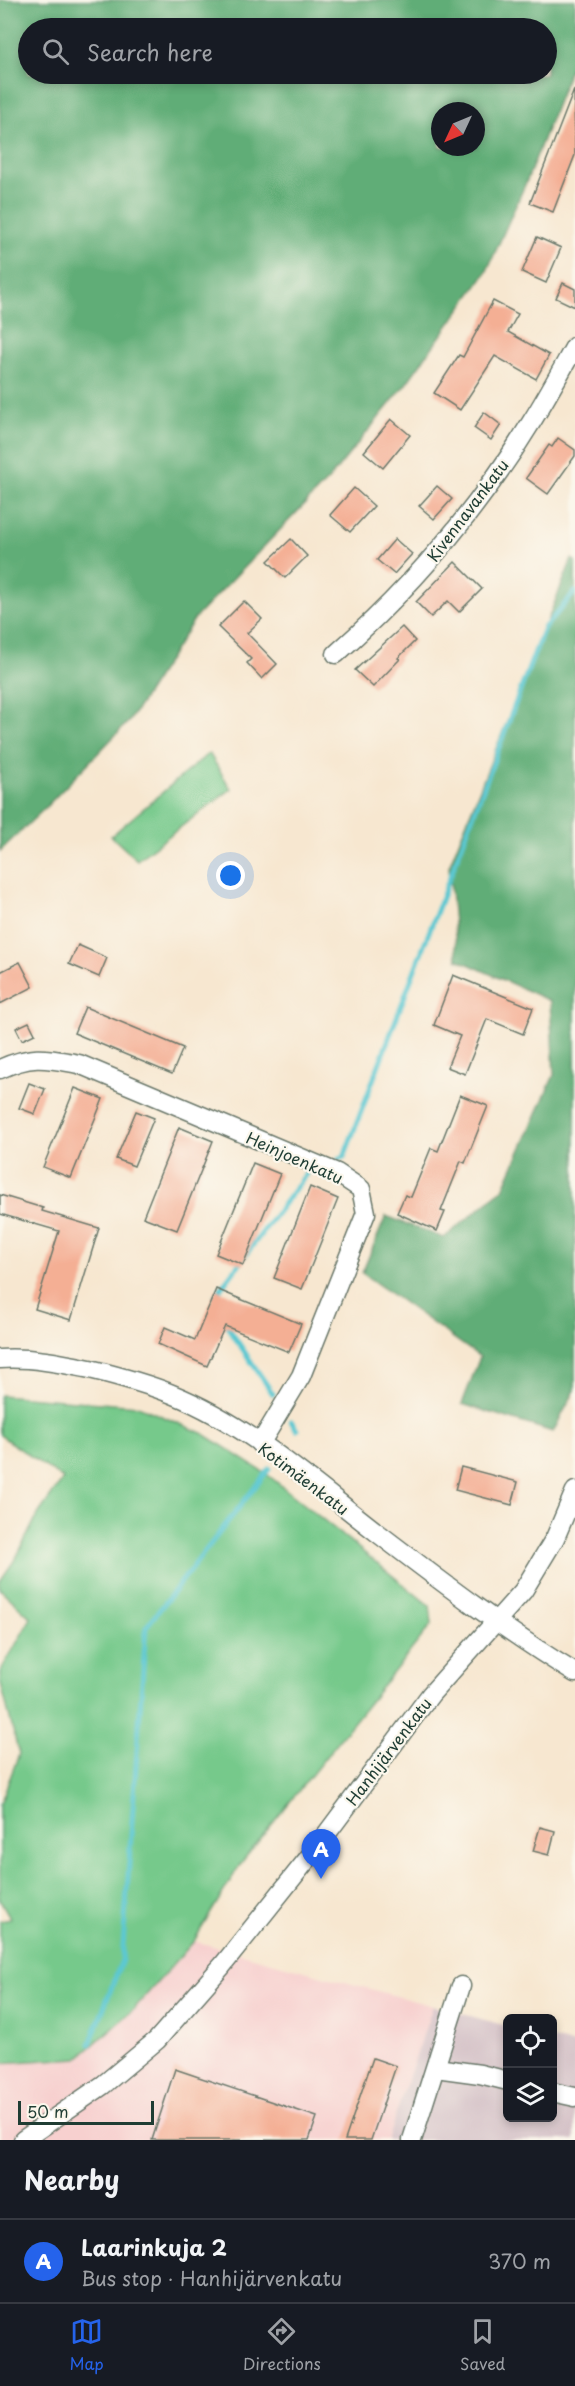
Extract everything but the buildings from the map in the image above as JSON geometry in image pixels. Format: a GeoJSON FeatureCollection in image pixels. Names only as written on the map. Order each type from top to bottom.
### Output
{"type":"FeatureCollection","features":[{"type":"Feature","properties":{"kind":"street","name":"Kivennavankatu"},"geometry":{"type":"LineString","coordinates":[[336,654],[368,626],[433,557],[493,478],[531,422],[575,346]]}},
{"type":"Feature","properties":{"kind":"street","name":"Heinjoenkatu"},"geometry":{"type":"LineString","coordinates":[[0,1069],[17,1061],[42,1057],[79,1064],[337,1173],[361,1189],[366,1213],[306,1365],[260,1444]]}},
{"type":"Feature","properties":{"kind":"street","name":"Kotimäenkatu"},"geometry":{"type":"LineString","coordinates":[[0,1359],[20,1358],[130,1378],[209,1412],[260,1444],[494,1621],[575,1673]]}},
{"type":"Feature","properties":{"kind":"street","name":"Hanhijärvenkatu"},"geometry":{"type":"LineString","coordinates":[[23,2140],[103,2085],[157,2040],[222,1966],[309,1856],[431,1694],[528,1582],[555,1538],[575,1491]]}},
{"type":"Feature","properties":{"kind":"street"},"geometry":{"type":"LineString","coordinates":[[412,2140],[461,1986]]}},
{"type":"Feature","properties":{"kind":"street"},"geometry":{"type":"LineString","coordinates":[[436,2068],[480,2074],[503,2080]]}},
{"type":"Feature","properties":{"kind":"street"},"geometry":{"type":"LineString","coordinates":[[557,2093],[575,2097]]}},
{"type":"Feature","properties":{"kind":"shaded area"},"geometry":{"type":"Polygon","coordinates":[[[194,1941],[433,2006],[387,2140],[0,2140],[0,2063],[78,2058],[133,2010],[194,1941]]]}},
{"type":"Feature","properties":{"kind":"shaded area"},"geometry":{"type":"Polygon","coordinates":[[[433,2006],[503,2025],[503,2122],[557,2122],[557,2040],[575,2045],[575,2140],[387,2140],[433,2006]]]}},
{"type":"Feature","properties":{"kind":"green space"},"geometry":{"type":"Polygon","coordinates":[[[0,0],[575,0],[575,57],[528,178],[486,273],[406,384],[329,479],[195,618],[130,720],[0,851],[0,0]]]}},
{"type":"Feature","properties":{"kind":"green space"},"geometry":{"type":"Polygon","coordinates":[[[572,559],[575,561],[575,1390],[553,1432],[462,1404],[480,1357],[362,1273],[386,1216],[444,1238],[503,1189],[554,1075],[550,1001],[457,959],[449,866],[572,559]]]}},
{"type":"Feature","properties":{"kind":"green space"},"geometry":{"type":"Polygon","coordinates":[[[209,753],[231,789],[137,860],[111,836],[209,753]]]}},
{"type":"Feature","properties":{"kind":"green space"},"geometry":{"type":"Polygon","coordinates":[[[0,1395],[138,1406],[204,1434],[268,1475],[430,1606],[432,1624],[241,1863],[194,1941],[133,2010],[78,2058],[0,2063],[0,1921],[11,1919],[0,1900],[0,1804],[19,1754],[0,1680],[0,1672],[31,1618],[0,1589],[0,1581],[16,1558],[37,1516],[63,1479],[0,1435],[0,1395]]]}},
{"type":"Feature","properties":{"kind":"waterway"},"geometry":{"type":"LineString","coordinates":[[339,1159],[344,1157],[544,628],[575,592]]}},
{"type":"Feature","properties":{"kind":"waterway"},"geometry":{"type":"LineString","coordinates":[[215,1296],[306,1174]]}},
{"type":"Feature","properties":{"kind":"waterway"},"geometry":{"type":"LineString","coordinates":[[225,1323],[273,1394]]}},
{"type":"Feature","properties":{"kind":"waterway"},"geometry":{"type":"LineString","coordinates":[[291,1421],[297,1430]]}},
{"type":"Feature","properties":{"kind":"waterway"},"geometry":{"type":"LineString","coordinates":[[90,2044],[122,1960],[146,1627],[269,1469]]}},
{"type":"Feature","properties":{"kind":"place","name":"Laarinkuja 2"},"geometry":{"type":"Point","coordinates":[321,1879]}}]}
